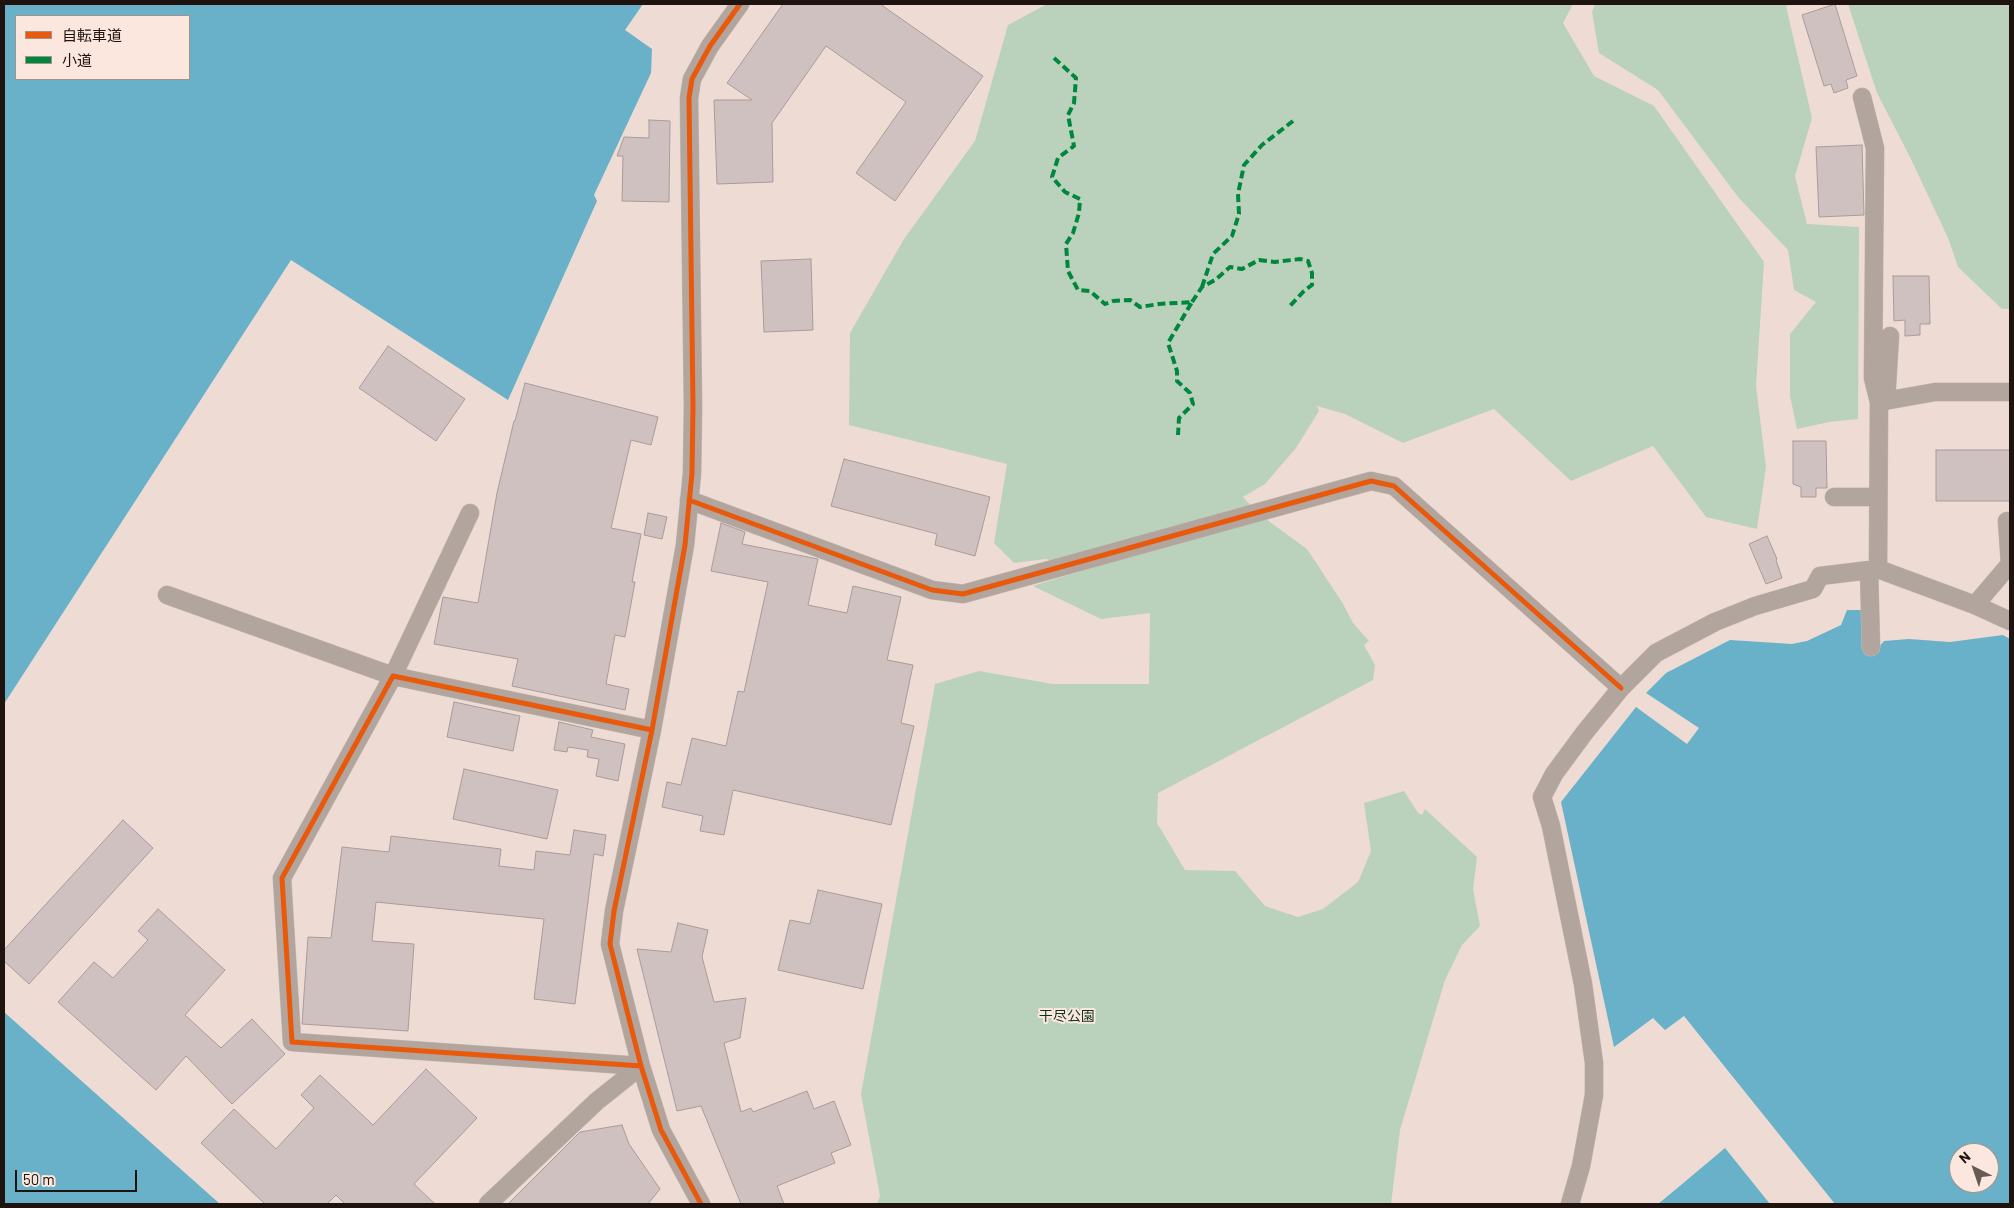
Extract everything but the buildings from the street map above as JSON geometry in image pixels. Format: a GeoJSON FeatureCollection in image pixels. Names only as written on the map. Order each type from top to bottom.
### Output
{"type":"FeatureCollection","features":[{"type":"Feature","properties":{"kind":"street"},"geometry":{"type":"LineString","coordinates":[[701,1204],[661,1130],[641,1066],[610,944],[614,911],[652,730],[684,545],[692,473],[693,406],[689,98],[692,80],[710,46],[740,4]]}},
{"type":"Feature","properties":{"kind":"street"},"geometry":{"type":"LineString","coordinates":[[1862,97],[1875,148],[1873,378],[1882,401]]}},
{"type":"Feature","properties":{"kind":"street"},"geometry":{"type":"LineString","coordinates":[[1871,647],[1882,401],[1890,336]]}},
{"type":"Feature","properties":{"kind":"street"},"geometry":{"type":"LineString","coordinates":[[1882,401],[1936,392],[2010,392]]}},
{"type":"Feature","properties":{"kind":"street"},"geometry":{"type":"LineString","coordinates":[[689,500],[932,590],[963,594],[1371,480],[1394,486],[1621,688]]}},
{"type":"Feature","properties":{"kind":"street"},"geometry":{"type":"LineString","coordinates":[[1834,497],[1878,497]]}},
{"type":"Feature","properties":{"kind":"street"},"geometry":{"type":"LineString","coordinates":[[470,513],[392,676],[282,878],[292,1042],[641,1066]]}},
{"type":"Feature","properties":{"kind":"street"},"geometry":{"type":"LineString","coordinates":[[1975,605],[2010,564],[2007,521]]}},
{"type":"Feature","properties":{"kind":"street"},"geometry":{"type":"LineString","coordinates":[[1570,1204],[1581,1166],[1594,1095],[1594,1063],[1584,984],[1551,826],[1542,797],[1554,774],[1621,688],[1656,653],[1715,622],[1739,612],[1813,589],[1820,576],[1873,570],[1975,605],[2010,621]]}},
{"type":"Feature","properties":{"kind":"street"},"geometry":{"type":"LineString","coordinates":[[167,595],[392,676],[652,730]]}},
{"type":"Feature","properties":{"kind":"street"},"geometry":{"type":"LineString","coordinates":[[488,1204],[597,1101],[641,1066]]}},
{"type":"Feature","properties":{"kind":"green space","name":"干尽公園"},"geometry":{"type":"Polygon","coordinates":[[[1047,4],[1573,4],[1563,23],[1594,76],[1654,106],[1764,262],[1756,386],[1766,467],[1757,529],[1706,517],[1653,446],[1571,481],[1494,409],[1403,443],[1345,414],[1317,406],[1319,411],[1296,448],[1265,484],[1243,497],[1261,517],[1307,549],[1342,602],[1353,623],[1369,641],[1364,645],[1375,665],[1373,680],[1158,793],[1157,823],[1185,870],[1235,871],[1265,906],[1298,917],[1323,909],[1358,882],[1371,851],[1364,803],[1404,791],[1418,813],[1422,815],[1425,809],[1477,857],[1473,889],[1480,926],[1462,945],[1445,980],[1400,1130],[1391,1204],[877,1204],[880,1196],[861,1094],[935,684],[979,671],[1053,684],[1149,684],[1150,613],[1101,619],[1033,586],[1081,571],[1046,559],[1014,563],[994,543],[1007,464],[849,425],[850,333],[904,239],[975,141],[1008,25],[1047,4]]]}},
{"type":"Feature","properties":{"kind":"green space"},"geometry":{"type":"Polygon","coordinates":[[[1595,4],[1793,4],[1786,6],[1812,118],[1795,176],[1807,224],[1859,227],[1858,419],[1829,422],[1797,429],[1790,396],[1790,334],[1816,302],[1794,290],[1788,250],[1738,197],[1658,90],[1599,53],[1592,12],[1595,4]]]}},
{"type":"Feature","properties":{"kind":"green space"},"geometry":{"type":"Polygon","coordinates":[[[1848,4],[2010,4],[2010,309],[2002,309],[1958,267],[1948,238],[1911,159],[1877,93],[1848,4]]]}},
{"type":"Feature","properties":{"kind":"water"},"geometry":{"type":"Polygon","coordinates":[[[4,4],[643,4],[625,30],[652,49],[651,73],[594,195],[597,201],[508,400],[291,260],[4,704],[4,4]]]}},
{"type":"Feature","properties":{"kind":"water"},"geometry":{"type":"Polygon","coordinates":[[[1847,610],[1863,610],[1878,648],[1884,641],[1909,639],[1950,642],[2003,635],[2010,639],[2010,1204],[1835,1204],[1684,1016],[1665,1030],[1653,1018],[1614,1047],[1561,802],[1636,707],[1687,744],[1699,728],[1646,693],[1666,673],[1730,640],[1792,644],[1807,641],[1841,625],[1847,610]]]}},
{"type":"Feature","properties":{"kind":"water"},"geometry":{"type":"Polygon","coordinates":[[[4,1012],[220,1204],[4,1204],[4,1012]]]}},
{"type":"Feature","properties":{"kind":"water"},"geometry":{"type":"Polygon","coordinates":[[[1725,1148],[1770,1204],[1658,1204],[1681,1185],[1725,1148]]]}},
{"type":"Feature","properties":{"kind":"marked path"},"geometry":{"type":"LineString","coordinates":[[1054,58],[1076,78],[1074,103],[1068,115],[1074,146],[1058,158],[1052,177],[1065,192],[1080,199],[1079,213],[1073,233],[1066,244],[1068,271],[1078,290],[1090,291],[1105,304],[1113,301],[1130,300],[1140,307],[1192,302],[1168,343],[1177,371],[1177,381],[1190,393],[1193,404],[1179,418],[1178,435]]}},
{"type":"Feature","properties":{"kind":"marked path"},"geometry":{"type":"LineString","coordinates":[[1202,287],[1213,254],[1232,236],[1239,214],[1238,194],[1244,165],[1262,145],[1293,121]]}},
{"type":"Feature","properties":{"kind":"marked path"},"geometry":{"type":"LineString","coordinates":[[1192,302],[1202,287],[1215,280],[1230,267],[1242,269],[1259,260],[1275,262],[1300,259],[1308,261],[1312,273],[1312,285],[1288,308]]}},
{"type":"Feature","properties":{"kind":"cycle path"},"geometry":{"type":"LineString","coordinates":[[701,1204],[661,1130],[641,1066],[610,944],[614,911],[652,730],[685,545],[692,473],[693,407],[689,98],[692,79],[710,46],[740,4]]}},
{"type":"Feature","properties":{"kind":"cycle path"},"geometry":{"type":"LineString","coordinates":[[689,500],[932,590],[963,594],[1371,481],[1394,486],[1621,688]]}},
{"type":"Feature","properties":{"kind":"cycle path"},"geometry":{"type":"LineString","coordinates":[[641,1066],[292,1042],[282,878],[393,676],[652,730]]}}]}
